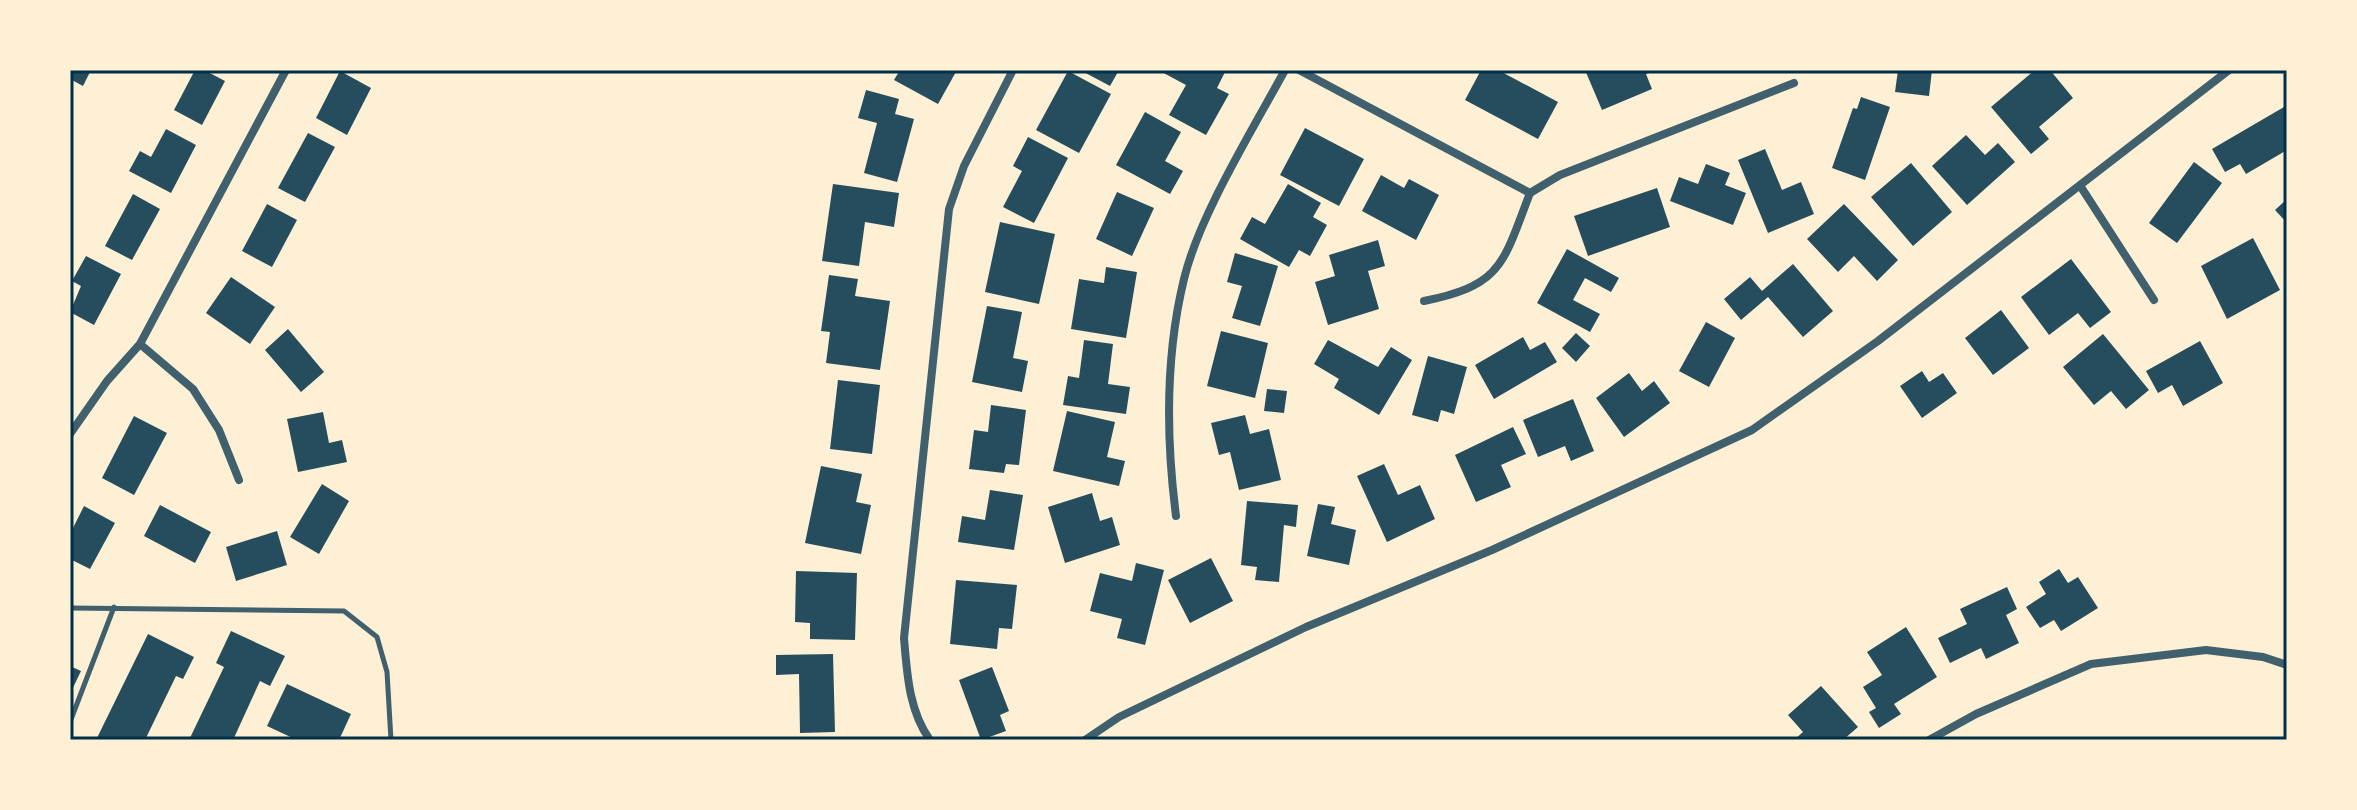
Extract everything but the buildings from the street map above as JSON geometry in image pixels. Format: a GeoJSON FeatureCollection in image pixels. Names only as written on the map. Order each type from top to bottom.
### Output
{"type":"FeatureCollection","features":[{"type":"Feature","properties":{"kind":"street"},"geometry":{"type":"LineString","coordinates":[[70,434],[107,381],[140,344],[286,70]]}},
{"type":"Feature","properties":{"kind":"street"},"geometry":{"type":"LineString","coordinates":[[930,740],[918,724],[908,682],[904,638],[937,297],[949,209],[964,166],[1013,70]]}},
{"type":"Feature","properties":{"kind":"street"},"geometry":{"type":"LineString","coordinates":[[1176,516],[1167,447],[1170,377],[1184,278],[1200,234],[1285,70]]}},
{"type":"Feature","properties":{"kind":"street"},"geometry":{"type":"LineString","coordinates":[[1299,70],[1530,193]]}},
{"type":"Feature","properties":{"kind":"street"},"geometry":{"type":"LineString","coordinates":[[1085,740],[1119,717],[1306,627],[1492,550],[1752,430],[1878,341],[2229,70]]}},
{"type":"Feature","properties":{"kind":"street"},"geometry":{"type":"LineString","coordinates":[[1424,301],[1461,294],[1478,287],[1493,274],[1530,193],[1560,175],[1794,83]]}},
{"type":"Feature","properties":{"kind":"street"},"geometry":{"type":"LineString","coordinates":[[2081,187],[2154,300]]}},
{"type":"Feature","properties":{"kind":"street"},"geometry":{"type":"LineString","coordinates":[[140,344],[193,389],[219,430],[239,480]]}},
{"type":"Feature","properties":{"kind":"street"},"geometry":{"type":"LineString","coordinates":[[1929,740],[1976,714],[2091,664],[2206,650],[2263,657],[2287,665]]}},
{"type":"Feature","properties":{"kind":"lane"},"geometry":{"type":"LineString","coordinates":[[70,722],[114,607]]}},
{"type":"Feature","properties":{"kind":"lane"},"geometry":{"type":"LineString","coordinates":[[70,608],[344,611],[377,637],[387,672],[391,740]]}}]}
